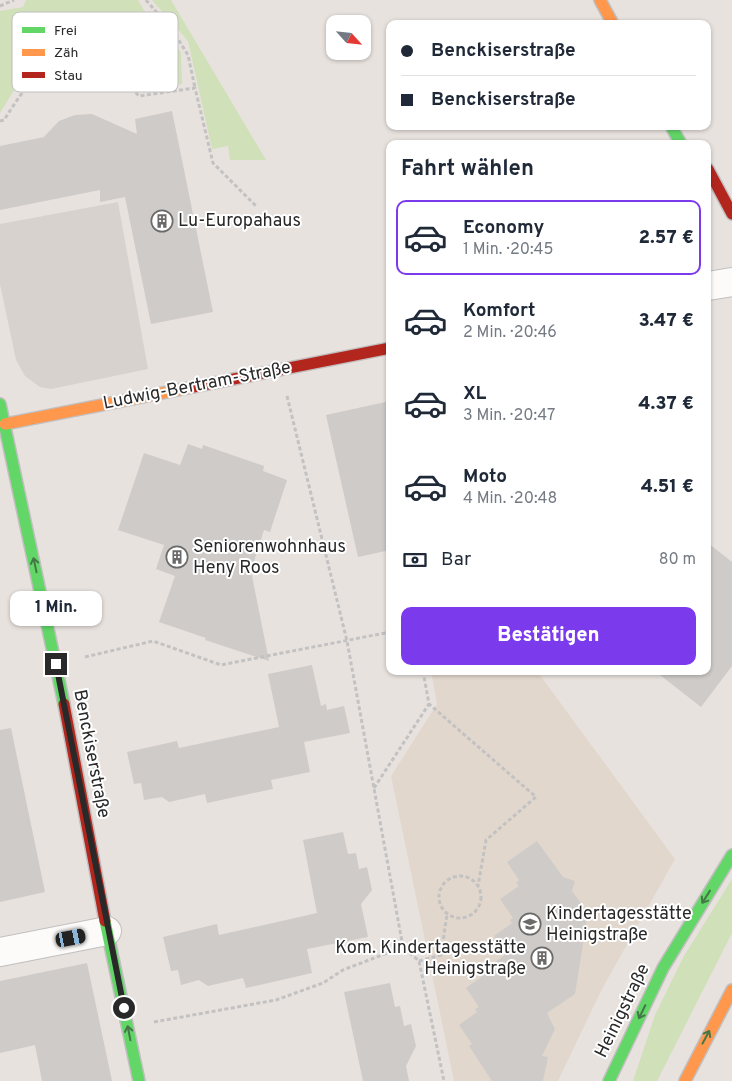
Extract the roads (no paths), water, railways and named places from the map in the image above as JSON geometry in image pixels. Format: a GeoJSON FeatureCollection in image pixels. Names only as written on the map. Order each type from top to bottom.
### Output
{"type":"FeatureCollection","features":[{"type":"Feature","properties":{"kind":"street"},"geometry":{"type":"LineString","coordinates":[[600,0],[611,20]]}},
{"type":"Feature","properties":{"kind":"street"},"geometry":{"type":"LineString","coordinates":[[711,175],[732,214]]}},
{"type":"Feature","properties":{"kind":"street"},"geometry":{"type":"LineString","coordinates":[[711,196],[727,225]]}},
{"type":"Feature","properties":{"kind":"street"},"geometry":{"type":"LineString","coordinates":[[711,286],[732,282]]}},
{"type":"Feature","properties":{"kind":"street","name":"Ludwig-Bertram-Straße"},"geometry":{"type":"LineString","coordinates":[[5,424],[386,349]]}},
{"type":"Feature","properties":{"kind":"street","name":"Benckiserstraße"},"geometry":{"type":"LineString","coordinates":[[0,404],[56,664],[138,1081]]}},
{"type":"Feature","properties":{"kind":"street","name":"Heinigstraße"},"geometry":{"type":"LineString","coordinates":[[609,1081],[663,968],[732,855]]}},
{"type":"Feature","properties":{"kind":"street"},"geometry":{"type":"LineString","coordinates":[[0,952],[107,931]]}},
{"type":"Feature","properties":{"kind":"street"},"geometry":{"type":"LineString","coordinates":[[684,1081],[732,990]]}},
{"type":"Feature","properties":{"kind":"place","name":"Lu-Europahaus"},"geometry":{"type":"Point","coordinates":[162,221]}},
{"type":"Feature","properties":{"kind":"place","name":"Seniorenwohnhaus Heny Roos"},"geometry":{"type":"Point","coordinates":[177,557]}},
{"type":"Feature","properties":{"kind":"place","name":"Kindertagesstätte Heinigstraße"},"geometry":{"type":"Point","coordinates":[530,924]}},
{"type":"Feature","properties":{"kind":"place","name":"Kom. Kindertagesstätte Heinigstraße"},"geometry":{"type":"Point","coordinates":[542,958]}}]}
